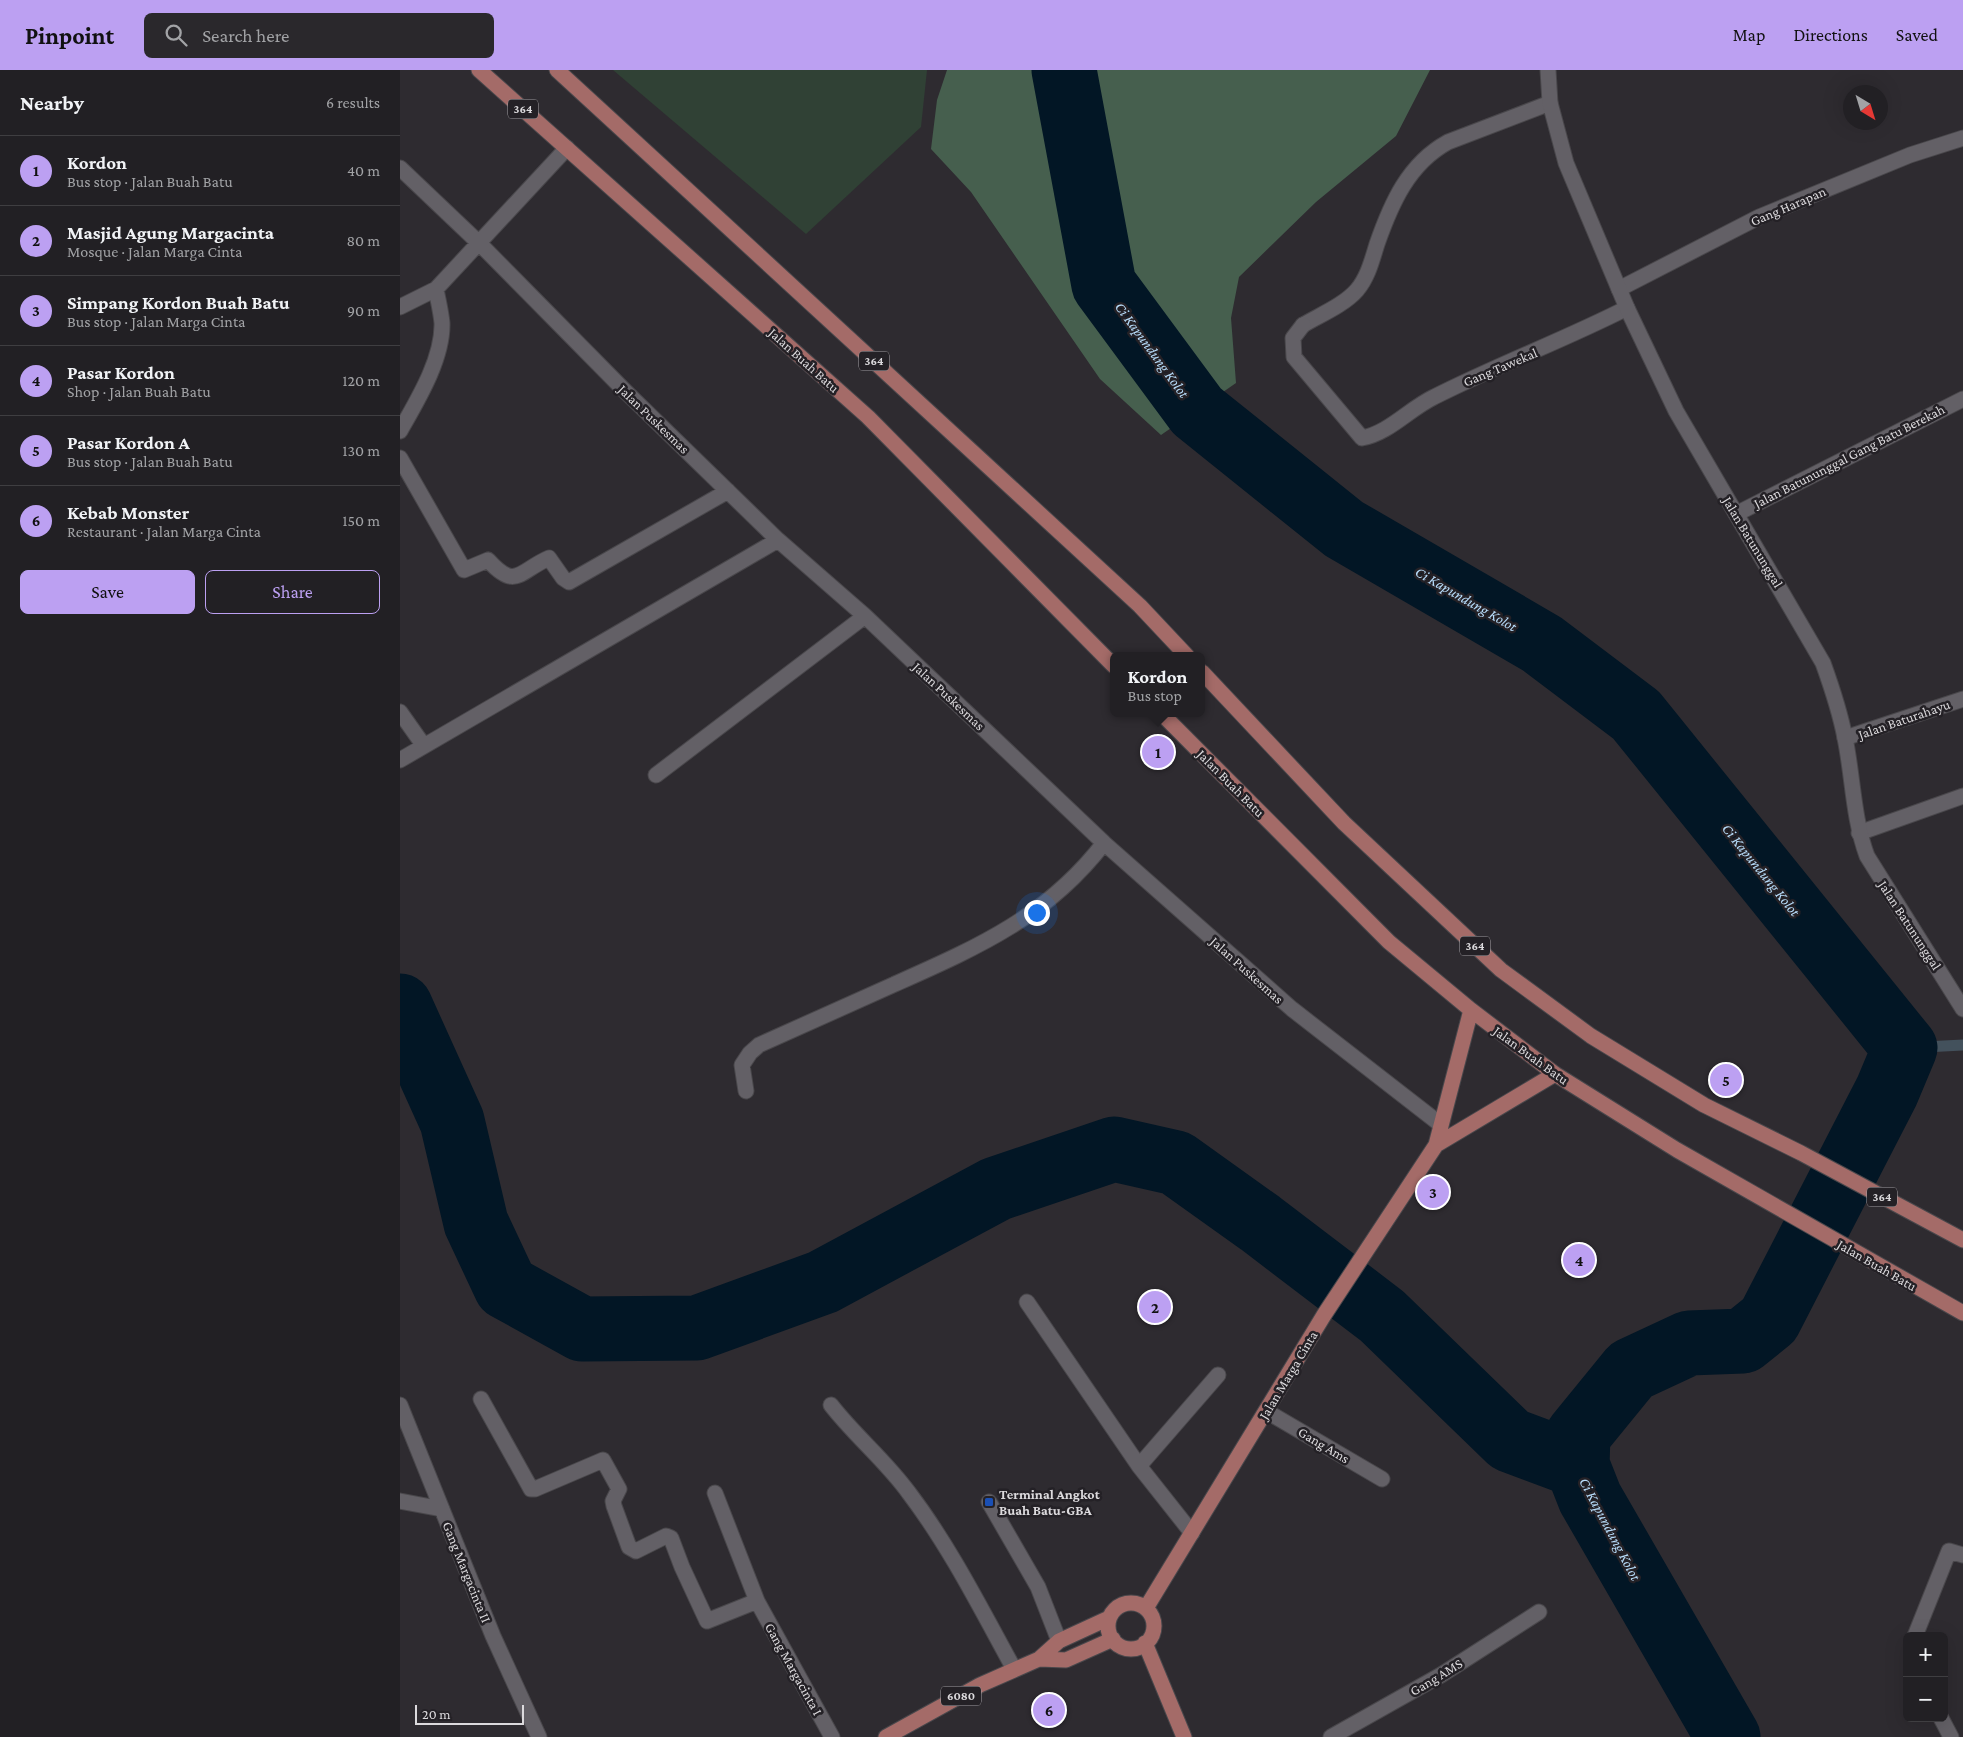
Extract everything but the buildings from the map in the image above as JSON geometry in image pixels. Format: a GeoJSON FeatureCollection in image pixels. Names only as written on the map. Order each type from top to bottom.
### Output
{"type":"FeatureCollection","features":[{"type":"Feature","properties":{"kind":"main road","name":"Jalan Buah Batu"},"geometry":{"type":"LineString","coordinates":[[480,70],[868,417],[1110,662]]}},
{"type":"Feature","properties":{"kind":"main road","name":"364"},"geometry":{"type":"LineString","coordinates":[[557,70],[1140,606],[1183,652]]}},
{"type":"Feature","properties":{"kind":"main road","name":"364"},"geometry":{"type":"LineString","coordinates":[[1205,675],[1344,823],[1501,970],[1592,1036],[1704,1105],[1801,1153],[1963,1240]]}},
{"type":"Feature","properties":{"kind":"main road","name":"Jalan Buah Batu"},"geometry":{"type":"LineString","coordinates":[[1165,717],[1389,942],[1471,1010],[1555,1074],[1677,1150],[1963,1313]]}},
{"type":"Feature","properties":{"kind":"main road","name":"Jalan Marga Cinta"},"geometry":{"type":"LineString","coordinates":[[1146,1608],[1324,1315],[1436,1145],[1471,1010]]}},
{"type":"Feature","properties":{"kind":"main road","name":"Jalan Marga Cinta"},"geometry":{"type":"LineString","coordinates":[[1436,1145],[1555,1074]]}},
{"type":"Feature","properties":{"kind":"main road"},"geometry":{"type":"LineString","coordinates":[[1138,1604],[1146,1608],[1152,1616],[1154,1626],[1152,1636],[1146,1644],[1132,1649],[1124,1648],[1112,1639],[1108,1629],[1109,1618],[1114,1610],[1122,1605],[1138,1604]]}},
{"type":"Feature","properties":{"kind":"main road","name":"6080"},"geometry":{"type":"LineString","coordinates":[[894,1735],[1014,1669],[1039,1659],[1059,1641],[1109,1618]]}},
{"type":"Feature","properties":{"kind":"main road","name":"6080"},"geometry":{"type":"LineString","coordinates":[[1039,1659],[1066,1660],[1112,1639]]}},
{"type":"Feature","properties":{"kind":"main road"},"geometry":{"type":"LineString","coordinates":[[1146,1644],[1184,1737]]}},
{"type":"Feature","properties":{"kind":"street","name":"Jalan Batununggal"},"geometry":{"type":"LineString","coordinates":[[1548,70],[1550,103],[1566,163],[1627,308],[1676,411],[1823,663],[1834,692],[1845,738],[1859,833],[1875,870],[1963,1009]]}},
{"type":"Feature","properties":{"kind":"street","name":"Gang Tawekal"},"geometry":{"type":"LineString","coordinates":[[1550,103],[1448,142],[1434,151],[1405,182],[1392,202],[1369,269],[1356,291],[1346,300],[1302,325],[1293,338],[1294,357],[1362,438],[1378,434],[1426,401],[1575,335],[1627,308]]}},
{"type":"Feature","properties":{"kind":"street","name":"Gang Harapan"},"geometry":{"type":"LineString","coordinates":[[1619,289],[1760,217],[1910,155],[1963,138]]}},
{"type":"Feature","properties":{"kind":"street"},"geometry":{"type":"LineString","coordinates":[[400,308],[436,289],[480,244],[567,148]]}},
{"type":"Feature","properties":{"kind":"street","name":"Jalan Puskesmas"},"geometry":{"type":"LineString","coordinates":[[400,168],[480,244],[778,540],[865,616],[1104,843],[1292,1009],[1440,1124]]}},
{"type":"Feature","properties":{"kind":"street"},"geometry":{"type":"LineString","coordinates":[[400,431],[424,388],[437,350],[442,325],[436,289]]}},
{"type":"Feature","properties":{"kind":"street","name":"Jalan Batununggal Gang Batu Berekah"},"geometry":{"type":"LineString","coordinates":[[1736,514],[1963,399]]}},
{"type":"Feature","properties":{"kind":"street"},"geometry":{"type":"LineString","coordinates":[[400,458],[464,570],[488,560],[500,573],[511,577],[517,576],[549,558],[562,578],[569,582],[728,491]]}},
{"type":"Feature","properties":{"kind":"street"},"geometry":{"type":"LineString","coordinates":[[400,760],[778,540]]}},
{"type":"Feature","properties":{"kind":"street"},"geometry":{"type":"LineString","coordinates":[[656,775],[865,616]]}},
{"type":"Feature","properties":{"kind":"street","name":"Jalan Baturahayu"},"geometry":{"type":"LineString","coordinates":[[1845,738],[1963,699]]}},
{"type":"Feature","properties":{"kind":"street"},"geometry":{"type":"LineString","coordinates":[[400,712],[424,746]]}},
{"type":"Feature","properties":{"kind":"street"},"geometry":{"type":"LineString","coordinates":[[1859,833],[1963,796]]}},
{"type":"Feature","properties":{"kind":"street"},"geometry":{"type":"LineString","coordinates":[[746,1091],[742,1065],[759,1044],[1000,935],[1051,899],[1091,860],[1104,843]]}},
{"type":"Feature","properties":{"kind":"street"},"geometry":{"type":"LineString","coordinates":[[1027,1302],[1139,1466],[1192,1533]]}},
{"type":"Feature","properties":{"kind":"street"},"geometry":{"type":"LineString","coordinates":[[1139,1466],[1218,1375]]}},
{"type":"Feature","properties":{"kind":"street"},"geometry":{"type":"LineString","coordinates":[[481,1399],[531,1489],[536,1489],[603,1460],[619,1489],[613,1501],[629,1547],[636,1551],[666,1536],[671,1538],[707,1621],[757,1601]]}},
{"type":"Feature","properties":{"kind":"street","name":"Gang Margacinta II"},"geometry":{"type":"LineString","coordinates":[[400,1405],[493,1636],[540,1737]]}},
{"type":"Feature","properties":{"kind":"street"},"geometry":{"type":"LineString","coordinates":[[831,1405],[850,1430],[893,1471],[911,1494],[958,1566],[1014,1669]]}},
{"type":"Feature","properties":{"kind":"street","name":"Gang Ams"},"geometry":{"type":"LineString","coordinates":[[1266,1411],[1382,1479]]}},
{"type":"Feature","properties":{"kind":"street","name":"Gang Margacinta I"},"geometry":{"type":"LineString","coordinates":[[716,1493],[757,1601],[832,1737]]}},
{"type":"Feature","properties":{"kind":"street"},"geometry":{"type":"LineString","coordinates":[[400,1501],[442,1509]]}},
{"type":"Feature","properties":{"kind":"street"},"geometry":{"type":"LineString","coordinates":[[989,1502],[1038,1587],[1059,1641]]}},
{"type":"Feature","properties":{"kind":"street"},"geometry":{"type":"LineString","coordinates":[[1917,1632],[1949,1551],[1963,1555]]}},
{"type":"Feature","properties":{"kind":"street","name":"Gang AMS"},"geometry":{"type":"LineString","coordinates":[[1331,1737],[1441,1675],[1538,1612]]}},
{"type":"Feature","properties":{"kind":"street"},"geometry":{"type":"LineString","coordinates":[[1943,1722],[1951,1737]]}},
{"type":"Feature","properties":{"kind":"green space"},"geometry":{"type":"Polygon","coordinates":[[[613,70],[927,70],[921,127],[806,234],[613,70]]]}},
{"type":"Feature","properties":{"kind":"green space"},"geometry":{"type":"Polygon","coordinates":[[[947,70],[1430,70],[1396,136],[1316,202],[1239,277],[1231,318],[1236,383],[1161,435],[1100,379],[971,192],[931,149],[937,100],[947,70]]]}},
{"type":"Feature","properties":{"kind":"waterway","name":"Ci Kapundung Kolot"},"geometry":{"type":"LineString","coordinates":[[1064,70],[1104,285],[1197,411],[1344,529],[1542,644],[1636,715],[1905,1048],[1887,1091],[1769,1320],[1743,1341],[1689,1343],[1631,1370],[1578,1435],[1577,1465],[1590,1498],[1728,1737]]}},
{"type":"Feature","properties":{"kind":"waterway"},"geometry":{"type":"LineString","coordinates":[[400,1006],[452,1121],[476,1223],[506,1287],[582,1329],[697,1328],[823,1282],[996,1189],[1114,1149],[1176,1163],[1260,1223],[1382,1316],[1510,1440],[1577,1465]]}},
{"type":"Feature","properties":{"kind":"waterway"},"geometry":{"type":"LineString","coordinates":[[1905,1048],[1963,1045]]}},
{"type":"Feature","properties":{"kind":"place","name":"Kordon"},"geometry":{"type":"Point","coordinates":[1158,752]}},
{"type":"Feature","properties":{"kind":"place","name":"Pasar Kordon A"},"geometry":{"type":"Point","coordinates":[1726,1080]}},
{"type":"Feature","properties":{"kind":"place","name":"Simpang Kordon Buah Batu"},"geometry":{"type":"Point","coordinates":[1433,1192]}},
{"type":"Feature","properties":{"kind":"place","name":"Pasar Kordon"},"geometry":{"type":"Point","coordinates":[1579,1260]}},
{"type":"Feature","properties":{"kind":"place","name":"Masjid Agung Margacinta"},"geometry":{"type":"Point","coordinates":[1155,1307]}},
{"type":"Feature","properties":{"kind":"place","name":"Terminal Angkot Buah Batu-GBA"},"geometry":{"type":"Point","coordinates":[989,1502]}},
{"type":"Feature","properties":{"kind":"place","name":"Kebab Monster"},"geometry":{"type":"Point","coordinates":[1049,1710]}}]}
